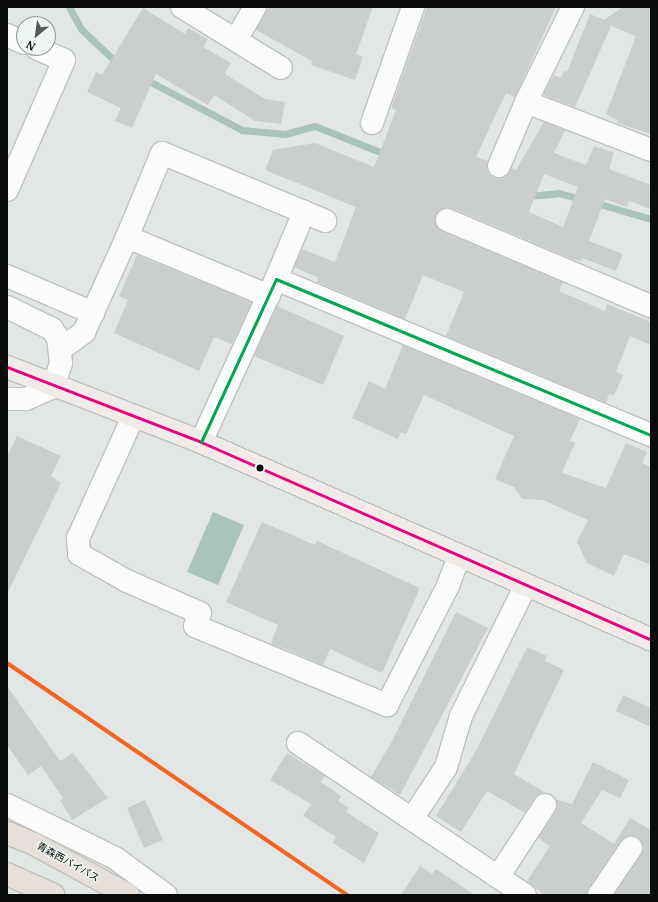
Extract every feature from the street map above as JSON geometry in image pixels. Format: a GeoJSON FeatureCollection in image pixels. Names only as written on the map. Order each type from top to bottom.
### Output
{"type":"FeatureCollection","features":[{"type":"Feature","properties":{"kind":"highway","name":"青森西バイパス"},"geometry":{"type":"LineString","coordinates":[[7,833],[36,844],[128,895]]}},
{"type":"Feature","properties":{"kind":"highway"},"geometry":{"type":"LineString","coordinates":[[7,874],[54,895]]}},
{"type":"Feature","properties":{"kind":"main road"},"geometry":{"type":"LineString","coordinates":[[7,367],[53,387],[201,442],[651,640]]}},
{"type":"Feature","properties":{"kind":"street"},"geometry":{"type":"LineString","coordinates":[[182,7],[281,68]]}},
{"type":"Feature","properties":{"kind":"street"},"geometry":{"type":"LineString","coordinates":[[236,40],[255,7]]}},
{"type":"Feature","properties":{"kind":"street"},"geometry":{"type":"LineString","coordinates":[[372,123],[413,7]]}},
{"type":"Feature","properties":{"kind":"street"},"geometry":{"type":"LineString","coordinates":[[499,166],[526,102],[573,7]]}},
{"type":"Feature","properties":{"kind":"street"},"geometry":{"type":"LineString","coordinates":[[7,190],[64,60],[55,56]]}},
{"type":"Feature","properties":{"kind":"street"},"geometry":{"type":"LineString","coordinates":[[526,102],[651,150]]}},
{"type":"Feature","properties":{"kind":"street"},"geometry":{"type":"LineString","coordinates":[[61,349],[84,332],[127,237],[162,153],[325,221]]}},
{"type":"Feature","properties":{"kind":"street"},"geometry":{"type":"LineString","coordinates":[[201,442],[272,287],[304,212]]}},
{"type":"Feature","properties":{"kind":"street"},"geometry":{"type":"LineString","coordinates":[[447,220],[651,306]]}},
{"type":"Feature","properties":{"kind":"street"},"geometry":{"type":"LineString","coordinates":[[127,237],[272,287],[651,435]]}},
{"type":"Feature","properties":{"kind":"street"},"geometry":{"type":"LineString","coordinates":[[7,276],[93,312]]}},
{"type":"Feature","properties":{"kind":"street"},"geometry":{"type":"LineString","coordinates":[[7,307],[44,323],[58,338],[61,349],[61,363],[53,387],[26,399],[7,399]]}},
{"type":"Feature","properties":{"kind":"street"},"geometry":{"type":"LineString","coordinates":[[133,417],[78,538],[79,554],[127,581],[200,613],[195,626],[387,705],[448,586],[459,556]]}},
{"type":"Feature","properties":{"kind":"street"},"geometry":{"type":"LineString","coordinates":[[412,819],[446,767],[461,716],[526,585]]}},
{"type":"Feature","properties":{"kind":"street"},"geometry":{"type":"LineString","coordinates":[[298,743],[525,895]]}},
{"type":"Feature","properties":{"kind":"street"},"geometry":{"type":"LineString","coordinates":[[7,804],[115,858],[166,895]]}},
{"type":"Feature","properties":{"kind":"street"},"geometry":{"type":"LineString","coordinates":[[498,877],[545,805]]}},
{"type":"Feature","properties":{"kind":"street"},"geometry":{"type":"LineString","coordinates":[[599,895],[631,848]]}},
{"type":"Feature","properties":{"kind":"shaded area"},"geometry":{"type":"Polygon","coordinates":[[[213,512],[244,525],[218,585],[187,572],[213,512]]]}},
{"type":"Feature","properties":{"kind":"building"},"geometry":{"type":"Polygon","coordinates":[[[269,7],[373,7],[356,54],[363,57],[355,80],[311,65],[312,61],[256,30],[269,7]]]}},
{"type":"Feature","properties":{"kind":"building"},"geometry":{"type":"Polygon","coordinates":[[[427,7],[556,7],[515,97],[506,93],[476,157],[488,161],[489,174],[501,178],[512,168],[516,170],[544,122],[565,130],[554,153],[586,165],[594,146],[614,153],[609,169],[651,185],[651,209],[629,201],[627,207],[605,199],[589,241],[623,254],[616,271],[582,258],[581,261],[572,259],[452,208],[440,210],[435,216],[437,227],[442,231],[563,282],[559,291],[605,311],[607,304],[651,322],[651,345],[630,336],[616,372],[623,375],[614,396],[609,394],[606,403],[446,336],[464,292],[423,275],[405,319],[317,282],[319,278],[294,267],[302,249],[335,262],[356,207],[265,170],[273,150],[315,143],[374,167],[396,110],[391,108],[427,7]],[[544,174],[529,212],[563,227],[578,187],[544,174]]]}},
{"type":"Feature","properties":{"kind":"building"},"geometry":{"type":"Polygon","coordinates":[[[623,7],[651,7],[651,134],[617,123],[618,120],[606,114],[636,36],[611,26],[575,107],[543,95],[554,75],[561,78],[564,71],[567,72],[590,14],[604,20],[623,7]]]}},
{"type":"Feature","properties":{"kind":"building"},"geometry":{"type":"Polygon","coordinates":[[[143,8],[185,34],[188,28],[208,39],[203,47],[231,63],[225,74],[265,99],[285,102],[281,124],[255,121],[214,95],[208,105],[156,74],[132,128],[115,121],[121,108],[87,92],[96,72],[102,75],[143,8]]]}},
{"type":"Feature","properties":{"kind":"building"},"geometry":{"type":"Polygon","coordinates":[[[137,255],[252,302],[232,344],[214,337],[199,371],[114,333],[128,300],[119,296],[137,255]]]}},
{"type":"Feature","properties":{"kind":"building"},"geometry":{"type":"Polygon","coordinates":[[[277,306],[344,336],[323,385],[254,356],[277,306]]]}},
{"type":"Feature","properties":{"kind":"building"},"geometry":{"type":"Polygon","coordinates":[[[403,345],[580,419],[570,441],[575,443],[562,473],[606,488],[626,443],[647,452],[642,463],[651,467],[651,565],[624,554],[614,576],[587,563],[577,542],[588,520],[543,500],[522,499],[514,487],[495,479],[514,436],[424,395],[406,434],[401,432],[398,439],[352,418],[369,381],[385,389],[403,345]]]}},
{"type":"Feature","properties":{"kind":"building"},"geometry":{"type":"Polygon","coordinates":[[[17,436],[61,456],[51,476],[61,483],[7,594],[7,456],[17,436]]]}},
{"type":"Feature","properties":{"kind":"building"},"geometry":{"type":"Polygon","coordinates":[[[262,522],[315,545],[317,541],[420,588],[382,673],[330,649],[323,665],[271,643],[278,625],[226,602],[262,522]]]}},
{"type":"Feature","properties":{"kind":"building"},"geometry":{"type":"Polygon","coordinates":[[[456,612],[488,628],[400,795],[371,777],[392,741],[456,612]]]}},
{"type":"Feature","properties":{"kind":"building"},"geometry":{"type":"Polygon","coordinates":[[[527,647],[547,656],[545,661],[564,670],[514,774],[546,793],[535,798],[525,813],[487,791],[461,832],[436,816],[477,749],[527,647]]]}},
{"type":"Feature","properties":{"kind":"building"},"geometry":{"type":"Polygon","coordinates":[[[7,686],[60,761],[73,753],[108,798],[72,820],[60,800],[63,798],[41,766],[28,775],[7,745],[7,686]]]}},
{"type":"Feature","properties":{"kind":"building"},"geometry":{"type":"Polygon","coordinates":[[[623,695],[651,708],[651,727],[616,711],[623,695]]]}},
{"type":"Feature","properties":{"kind":"building"},"geometry":{"type":"Polygon","coordinates":[[[287,753],[325,776],[321,782],[341,796],[338,801],[349,808],[346,812],[379,833],[364,863],[333,843],[336,837],[303,816],[311,804],[270,780],[287,753]]]}},
{"type":"Feature","properties":{"kind":"building"},"geometry":{"type":"Polygon","coordinates":[[[593,762],[629,780],[620,798],[602,790],[581,823],[614,844],[630,818],[651,830],[651,895],[614,895],[643,849],[642,842],[632,836],[621,841],[587,895],[544,895],[527,881],[550,846],[538,838],[556,811],[555,799],[572,804],[593,762]]]}},
{"type":"Feature","properties":{"kind":"building"},"geometry":{"type":"Polygon","coordinates":[[[145,800],[163,840],[144,848],[127,808],[145,800]]]}},
{"type":"Feature","properties":{"kind":"building"},"geometry":{"type":"Polygon","coordinates":[[[420,866],[432,874],[436,869],[475,895],[401,895],[420,866]]]}},
{"type":"Feature","properties":{"kind":"waterway"},"geometry":{"type":"LineString","coordinates":[[69,7],[81,29],[118,64]]}},
{"type":"Feature","properties":{"kind":"waterway"},"geometry":{"type":"LineString","coordinates":[[145,79],[242,130],[285,134],[315,126],[387,155]]}},
{"type":"Feature","properties":{"kind":"waterway"},"geometry":{"type":"LineString","coordinates":[[527,196],[559,193],[583,200]]}},
{"type":"Feature","properties":{"kind":"waterway"},"geometry":{"type":"LineString","coordinates":[[593,202],[651,219]]}},
{"type":"Feature","properties":{"kind":"transit line"},"geometry":{"type":"LineString","coordinates":[[201,442],[276,279],[651,435]]}},
{"type":"Feature","properties":{"kind":"transit line"},"geometry":{"type":"LineString","coordinates":[[7,367],[201,442],[651,640]]}},
{"type":"Feature","properties":{"kind":"transit line"},"geometry":{"type":"LineString","coordinates":[[7,663],[347,895]]}}]}
